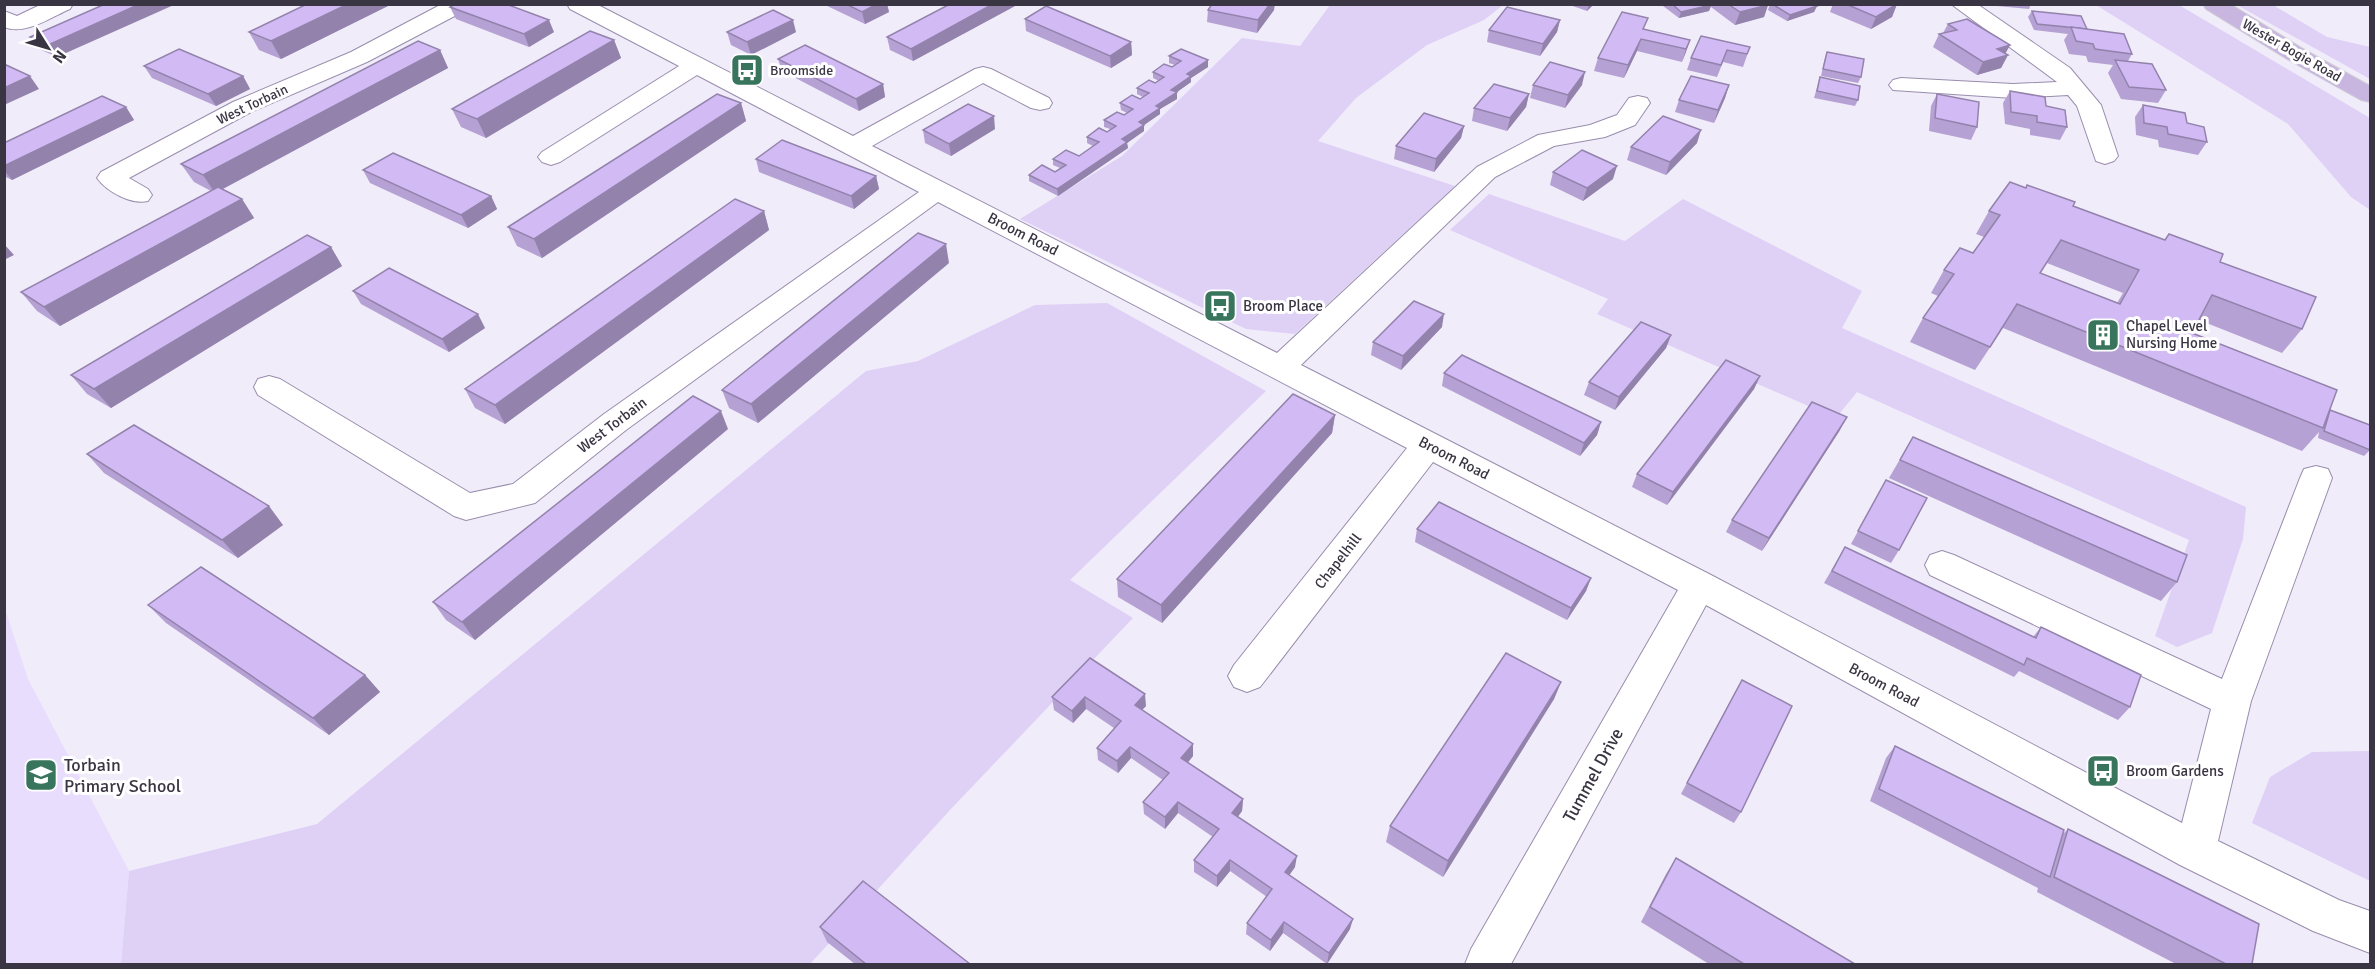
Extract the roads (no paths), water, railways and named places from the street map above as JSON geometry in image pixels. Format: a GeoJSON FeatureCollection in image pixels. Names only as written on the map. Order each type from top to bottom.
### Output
{"type":"FeatureCollection","features":[{"type":"Feature","properties":{"kind":"main road","name":"Wester Bogie Road"},"geometry":{"type":"LineString","coordinates":[[2214,4],[2295,54],[2370,95]]}},
{"type":"Feature","properties":{"kind":"street"},"geometry":{"type":"LineString","coordinates":[[4,18],[17,24],[62,4]]}},
{"type":"Feature","properties":{"kind":"street","name":"West Torbain"},"geometry":{"type":"LineString","coordinates":[[139,195],[110,178],[242,107],[359,57],[460,4]]}},
{"type":"Feature","properties":{"kind":"street"},"geometry":{"type":"LineString","coordinates":[[1962,4],[2062,73],[2072,88],[2089,105],[2105,156]]}},
{"type":"Feature","properties":{"kind":"street","name":"Broom Road"},"geometry":{"type":"LineString","coordinates":[[581,5],[1698,585],[2195,851],[2328,916],[2370,932]]}},
{"type":"Feature","properties":{"kind":"street"},"geometry":{"type":"LineString","coordinates":[[551,157],[697,65]]}},
{"type":"Feature","properties":{"kind":"street"},"geometry":{"type":"LineString","coordinates":[[853,146],[982,74],[1040,104]]}},
{"type":"Feature","properties":{"kind":"street"},"geometry":{"type":"LineString","coordinates":[[1901,85],[2013,91],[2072,88]]}},
{"type":"Feature","properties":{"kind":"street"},"geometry":{"type":"LineString","coordinates":[[1280,368],[1486,172],[1547,140],[1596,132],[1626,120],[1638,103]]}},
{"type":"Feature","properties":{"kind":"street","name":"West Torbain"},"geometry":{"type":"LineString","coordinates":[[269,387],[466,507],[523,494],[615,422],[938,190]]}},
{"type":"Feature","properties":{"kind":"street","name":"Chapelhill"},"geometry":{"type":"LineString","coordinates":[[1247,676],[1428,445]]}},
{"type":"Feature","properties":{"kind":"street"},"geometry":{"type":"LineString","coordinates":[[2195,851],[2232,701],[2316,478]]}},
{"type":"Feature","properties":{"kind":"street"},"geometry":{"type":"LineString","coordinates":[[1942,565],[2232,701]]}},
{"type":"Feature","properties":{"kind":"street","name":"Tummel Drive"},"geometry":{"type":"LineString","coordinates":[[1487,964],[1698,585]]}},
{"type":"Feature","properties":{"kind":"street","name":"Broom Road"},"geometry":{"type":"LineString","coordinates":[[2328,916],[2370,945]]}},
{"type":"Feature","properties":{"kind":"place","name":"Broomside"},"geometry":{"type":"Point","coordinates":[747,70]}},
{"type":"Feature","properties":{"kind":"place","name":"Broom Place"},"geometry":{"type":"Point","coordinates":[1220,306]}},
{"type":"Feature","properties":{"kind":"place","name":"Chapel Level Nursing Home"},"geometry":{"type":"Point","coordinates":[2103,335]}},
{"type":"Feature","properties":{"kind":"place","name":"Broom Gardens"},"geometry":{"type":"Point","coordinates":[2103,771]}},
{"type":"Feature","properties":{"kind":"place","name":"Torbain Primary School"},"geometry":{"type":"Point","coordinates":[41,775]}}]}
